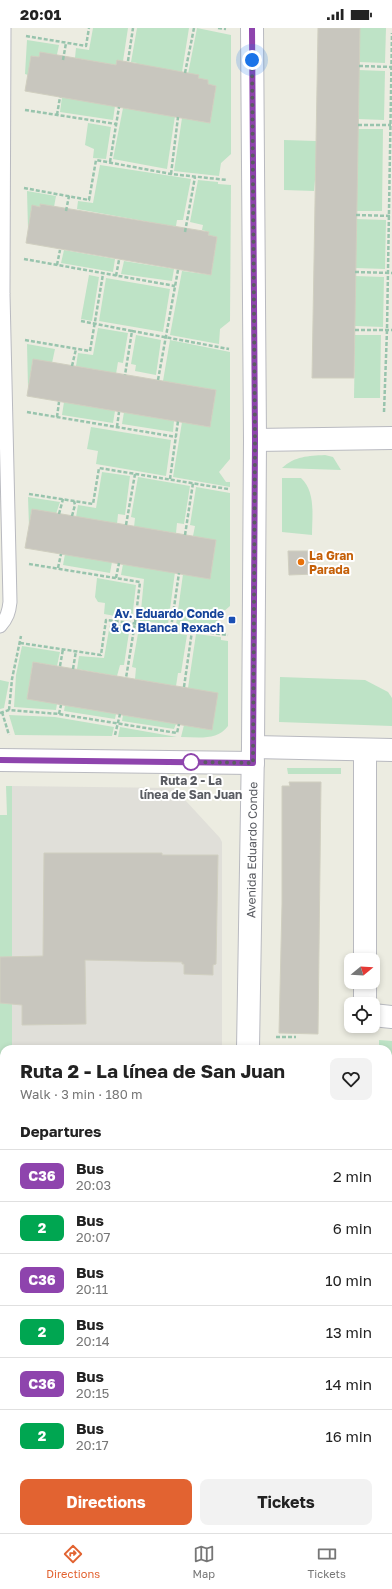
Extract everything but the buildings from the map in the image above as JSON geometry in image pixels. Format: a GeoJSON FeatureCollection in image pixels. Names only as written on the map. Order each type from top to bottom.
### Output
{"type":"FeatureCollection","features":[{"type":"Feature","properties":{"kind":"street","name":"Avenida Eduardo Conde"},"geometry":{"type":"LineString","coordinates":[[248,1045],[253,755],[255,440],[252,28]]}},
{"type":"Feature","properties":{"kind":"street"},"geometry":{"type":"LineString","coordinates":[[255,440],[392,438]]}},
{"type":"Feature","properties":{"kind":"street"},"geometry":{"type":"LineString","coordinates":[[365,750],[365,953]]}},
{"type":"Feature","properties":{"kind":"street"},"geometry":{"type":"LineString","coordinates":[[0,760],[253,755],[392,750]]}},
{"type":"Feature","properties":{"kind":"street"},"geometry":{"type":"LineString","coordinates":[[380,1016],[392,1017]]}},
{"type":"Feature","properties":{"kind":"lane"},"geometry":{"type":"LineString","coordinates":[[0,626],[5,620],[9,611],[10,602],[2,294],[4,28]]}},
{"type":"Feature","properties":{"kind":"path"},"geometry":{"type":"LineString","coordinates":[[23,35],[86,46],[89,28]]}},
{"type":"Feature","properties":{"kind":"path"},"geometry":{"type":"LineString","coordinates":[[128,61],[133,28]]}},
{"type":"Feature","properties":{"kind":"path"},"geometry":{"type":"LineString","coordinates":[[185,73],[194,28]]}},
{"type":"Feature","properties":{"kind":"path"},"geometry":{"type":"LineString","coordinates":[[385,404],[390,273],[392,33]]}},
{"type":"Feature","properties":{"kind":"path"},"geometry":{"type":"LineString","coordinates":[[63,60],[66,43]]}},
{"type":"Feature","properties":{"kind":"path"},"geometry":{"type":"LineString","coordinates":[[359,66],[392,67]]}},
{"type":"Feature","properties":{"kind":"path"},"geometry":{"type":"LineString","coordinates":[[57,115],[60,97]]}},
{"type":"Feature","properties":{"kind":"path"},"geometry":{"type":"LineString","coordinates":[[110,162],[119,107]]}},
{"type":"Feature","properties":{"kind":"path"},"geometry":{"type":"LineString","coordinates":[[23,110],[116,124]]}},
{"type":"Feature","properties":{"kind":"path"},"geometry":{"type":"LineString","coordinates":[[170,174],[178,117]]}},
{"type":"Feature","properties":{"kind":"path"},"geometry":{"type":"LineString","coordinates":[[358,125],[392,124]]}},
{"type":"Feature","properties":{"kind":"path"},"geometry":{"type":"LineString","coordinates":[[23,188],[89,200],[96,160],[170,174],[231,181]]}},
{"type":"Feature","properties":{"kind":"path"},"geometry":{"type":"LineString","coordinates":[[185,232],[194,177]]}},
{"type":"Feature","properties":{"kind":"path"},"geometry":{"type":"LineString","coordinates":[[66,211],[69,196]]}},
{"type":"Feature","properties":{"kind":"path"},"geometry":{"type":"LineString","coordinates":[[356,215],[391,216]]}},
{"type":"Feature","properties":{"kind":"path"},"geometry":{"type":"LineString","coordinates":[[57,265],[60,250]]}},
{"type":"Feature","properties":{"kind":"path"},"geometry":{"type":"LineString","coordinates":[[24,259],[175,286]]}},
{"type":"Feature","properties":{"kind":"path"},"geometry":{"type":"LineString","coordinates":[[116,276],[119,260]]}},
{"type":"Feature","properties":{"kind":"path"},"geometry":{"type":"LineString","coordinates":[[158,380],[178,270]]}},
{"type":"Feature","properties":{"kind":"path"},"geometry":{"type":"LineString","coordinates":[[355,272],[390,273]]}},
{"type":"Feature","properties":{"kind":"path"},"geometry":{"type":"LineString","coordinates":[[24,339],[90,351],[103,274]]}},
{"type":"Feature","properties":{"kind":"path"},"geometry":{"type":"LineString","coordinates":[[81,321],[235,350]]}},
{"type":"Feature","properties":{"kind":"path"},"geometry":{"type":"LineString","coordinates":[[355,330],[392,330]]}},
{"type":"Feature","properties":{"kind":"path"},"geometry":{"type":"LineString","coordinates":[[125,375],[132,331]]}},
{"type":"Feature","properties":{"kind":"path"},"geometry":{"type":"LineString","coordinates":[[72,366],[76,349]]}},
{"type":"Feature","properties":{"kind":"path"},"geometry":{"type":"LineString","coordinates":[[57,417],[60,402]]}},
{"type":"Feature","properties":{"kind":"path"},"geometry":{"type":"LineString","coordinates":[[25,412],[176,437]]}},
{"type":"Feature","properties":{"kind":"path"},"geometry":{"type":"LineString","coordinates":[[117,427],[119,412]]}},
{"type":"Feature","properties":{"kind":"path"},"geometry":{"type":"LineString","coordinates":[[170,479],[178,421]]}},
{"type":"Feature","properties":{"kind":"path"},"geometry":{"type":"LineString","coordinates":[[25,493],[93,504],[98,468],[230,490]]}},
{"type":"Feature","properties":{"kind":"path"},"geometry":{"type":"LineString","coordinates":[[126,525],[135,474]]}},
{"type":"Feature","properties":{"kind":"path"},"geometry":{"type":"LineString","coordinates":[[185,535],[193,483]]}},
{"type":"Feature","properties":{"kind":"path"},"geometry":{"type":"LineString","coordinates":[[58,514],[63,500]]}},
{"type":"Feature","properties":{"kind":"path"},"geometry":{"type":"LineString","coordinates":[[72,516],[75,505],[73,501]]}},
{"type":"Feature","properties":{"kind":"path"},"geometry":{"type":"LineString","coordinates":[[58,568],[60,554]]}},
{"type":"Feature","properties":{"kind":"path"},"geometry":{"type":"LineString","coordinates":[[25,563],[140,582],[136,623],[126,678]]}},
{"type":"Feature","properties":{"kind":"path"},"geometry":{"type":"LineString","coordinates":[[116,578],[119,563]]}},
{"type":"Feature","properties":{"kind":"path"},"geometry":{"type":"LineString","coordinates":[[171,628],[178,573]]}},
{"type":"Feature","properties":{"kind":"path"},"geometry":{"type":"LineString","coordinates":[[20,643],[101,655],[106,620],[235,636]]}},
{"type":"Feature","properties":{"kind":"path"},"geometry":{"type":"LineString","coordinates":[[8,710],[21,631]]}},
{"type":"Feature","properties":{"kind":"path"},"geometry":{"type":"LineString","coordinates":[[184,687],[192,631]]}},
{"type":"Feature","properties":{"kind":"path"},"geometry":{"type":"LineString","coordinates":[[60,666],[63,649]]}},
{"type":"Feature","properties":{"kind":"path"},"geometry":{"type":"LineString","coordinates":[[73,669],[76,652]]}},
{"type":"Feature","properties":{"kind":"path"},"geometry":{"type":"LineString","coordinates":[[59,714],[61,704]]}},
{"type":"Feature","properties":{"kind":"path"},"geometry":{"type":"LineString","coordinates":[[10,741],[10,736],[1,713],[8,710],[59,714],[177,733],[179,724]]}},
{"type":"Feature","properties":{"kind":"path"},"geometry":{"type":"LineString","coordinates":[[114,741],[120,714]]}},
{"type":"Feature","properties":{"kind":"path"},"geometry":{"type":"LineString","coordinates":[[276,1037],[296,1038]]}},
{"type":"Feature","properties":{"kind":"shaded area"},"geometry":{"type":"Polygon","coordinates":[[[12,786],[174,788],[222,842],[222,1045],[11,1045],[12,786]]]}},
{"type":"Feature","properties":{"kind":"green space"},"geometry":{"type":"Polygon","coordinates":[[[93,28],[128,28],[123,61],[118,60],[116,65],[75,58],[76,48],[89,50],[93,28]]]}},
{"type":"Feature","properties":{"kind":"green space"},"geometry":{"type":"Polygon","coordinates":[[[137,28],[189,28],[182,72],[137,68],[137,63],[131,62],[137,28]]]}},
{"type":"Feature","properties":{"kind":"green space"},"geometry":{"type":"Polygon","coordinates":[[[197,28],[231,35],[231,154],[221,163],[219,176],[174,171],[182,118],[210,123],[216,86],[208,84],[208,80],[188,74],[197,28]]]}},
{"type":"Feature","properties":{"kind":"green space"},"geometry":{"type":"Polygon","coordinates":[[[360,28],[386,28],[385,63],[359,62],[360,28]]]}},
{"type":"Feature","properties":{"kind":"green space"},"geometry":{"type":"Polygon","coordinates":[[[27,40],[59,45],[56,59],[40,52],[39,57],[32,56],[28,75],[25,74],[27,40]]]}},
{"type":"Feature","properties":{"kind":"green space"},"geometry":{"type":"Polygon","coordinates":[[[358,70],[385,71],[384,120],[358,119],[358,70]]]}},
{"type":"Feature","properties":{"kind":"green space"},"geometry":{"type":"Polygon","coordinates":[[[62,97],[115,106],[113,120],[60,112],[62,97]]]}},
{"type":"Feature","properties":{"kind":"green space"},"geometry":{"type":"Polygon","coordinates":[[[123,108],[175,116],[167,169],[113,159],[123,108]]]}},
{"type":"Feature","properties":{"kind":"green space"},"geometry":{"type":"Polygon","coordinates":[[[88,123],[111,127],[106,159],[93,158],[94,149],[85,145],[88,123]]]}},
{"type":"Feature","properties":{"kind":"green space"},"geometry":{"type":"Polygon","coordinates":[[[358,129],[383,129],[382,211],[356,211],[356,181],[315,180],[314,191],[284,190],[284,140],[316,141],[316,165],[358,129]]]}},
{"type":"Feature","properties":{"kind":"green space"},"geometry":{"type":"Polygon","coordinates":[[[100,165],[191,179],[183,220],[177,220],[176,226],[172,226],[77,209],[78,201],[93,203],[100,165]]]}},
{"type":"Feature","properties":{"kind":"green space"},"geometry":{"type":"Polygon","coordinates":[[[198,180],[231,185],[230,321],[220,329],[219,344],[170,335],[182,271],[211,275],[217,237],[208,235],[209,232],[202,230],[203,225],[190,222],[198,180]]]}},
{"type":"Feature","properties":{"kind":"green space"},"geometry":{"type":"Polygon","coordinates":[[[27,191],[56,196],[54,207],[40,204],[40,207],[32,206],[28,229],[27,191]]]}},
{"type":"Feature","properties":{"kind":"green space"},"geometry":{"type":"Polygon","coordinates":[[[356,219],[386,220],[385,269],[355,268],[356,219]]]}},
{"type":"Feature","properties":{"kind":"green space"},"geometry":{"type":"Polygon","coordinates":[[[64,250],[115,259],[113,272],[61,263],[64,250]]]}},
{"type":"Feature","properties":{"kind":"green space"},"geometry":{"type":"Polygon","coordinates":[[[124,261],[174,269],[172,281],[121,274],[124,261]]]}},
{"type":"Feature","properties":{"kind":"green space"},"geometry":{"type":"Polygon","coordinates":[[[89,275],[99,277],[92,321],[81,319],[89,275]]]}},
{"type":"Feature","properties":{"kind":"green space"},"geometry":{"type":"Polygon","coordinates":[[[355,276],[384,277],[383,327],[355,326],[355,276]]]}},
{"type":"Feature","properties":{"kind":"green space"},"geometry":{"type":"Polygon","coordinates":[[[106,278],[170,289],[163,332],[99,321],[106,278]]]}},
{"type":"Feature","properties":{"kind":"green space"},"geometry":{"type":"Polygon","coordinates":[[[98,328],[128,333],[123,363],[118,362],[116,374],[76,366],[78,353],[93,355],[98,328]]]}},
{"type":"Feature","properties":{"kind":"green space"},"geometry":{"type":"Polygon","coordinates":[[[136,335],[161,340],[156,375],[135,371],[136,365],[131,364],[136,335]]]}},
{"type":"Feature","properties":{"kind":"green space"},"geometry":{"type":"Polygon","coordinates":[[[355,335],[381,335],[380,398],[354,398],[355,335]]]}},
{"type":"Feature","properties":{"kind":"green space"},"geometry":{"type":"Polygon","coordinates":[[[170,340],[230,352],[230,459],[219,472],[226,482],[230,482],[230,487],[173,477],[182,422],[210,427],[216,390],[163,381],[170,340]]]}},
{"type":"Feature","properties":{"kind":"green space"},"geometry":{"type":"Polygon","coordinates":[[[27,344],[55,349],[52,363],[33,360],[28,388],[27,344]]]}},
{"type":"Feature","properties":{"kind":"green space"},"geometry":{"type":"Polygon","coordinates":[[[64,402],[115,411],[113,423],[62,415],[64,402]]]}},
{"type":"Feature","properties":{"kind":"green space"},"geometry":{"type":"Polygon","coordinates":[[[124,412],[174,421],[173,432],[122,424],[124,412]]]}},
{"type":"Feature","properties":{"kind":"green space"},"geometry":{"type":"Polygon","coordinates":[[[91,427],[171,440],[166,476],[96,464],[98,451],[87,449],[91,427]]]}},
{"type":"Feature","properties":{"kind":"green space"},"geometry":{"type":"Polygon","coordinates":[[[325,455],[333,457],[341,470],[282,468],[297,459],[307,456],[325,455]]]}},
{"type":"Feature","properties":{"kind":"green space"},"geometry":{"type":"Polygon","coordinates":[[[102,472],[130,476],[125,515],[118,514],[117,524],[76,517],[78,505],[96,508],[102,472]]]}},
{"type":"Feature","properties":{"kind":"green space"},"geometry":{"type":"Polygon","coordinates":[[[138,477],[190,486],[184,524],[177,523],[176,533],[134,527],[135,518],[131,517],[138,477]]]}},
{"type":"Feature","properties":{"kind":"green space"},"geometry":{"type":"Polygon","coordinates":[[[282,478],[301,478],[306,484],[311,497],[312,505],[312,535],[282,532],[282,478]]]}},
{"type":"Feature","properties":{"kind":"green space"},"geometry":{"type":"Polygon","coordinates":[[[196,487],[230,493],[230,606],[216,618],[222,629],[221,632],[176,625],[183,574],[210,578],[216,541],[193,536],[195,526],[190,525],[196,487]]]}},
{"type":"Feature","properties":{"kind":"green space"},"geometry":{"type":"Polygon","coordinates":[[[28,497],[60,502],[56,514],[32,509],[29,526],[28,497]]]}},
{"type":"Feature","properties":{"kind":"green space"},"geometry":{"type":"Polygon","coordinates":[[[65,554],[112,562],[110,573],[63,565],[65,554]]]}},
{"type":"Feature","properties":{"kind":"green space"},"geometry":{"type":"Polygon","coordinates":[[[123,564],[175,572],[168,624],[140,621],[144,579],[121,575],[123,564]]]}},
{"type":"Feature","properties":{"kind":"green space"},"geometry":{"type":"Polygon","coordinates":[[[97,578],[136,585],[132,619],[104,614],[105,603],[98,602],[95,597],[97,578]]]}},
{"type":"Feature","properties":{"kind":"green space"},"geometry":{"type":"Polygon","coordinates":[[[110,624],[130,626],[124,665],[120,665],[117,676],[77,669],[79,656],[104,658],[110,624]]]}},
{"type":"Feature","properties":{"kind":"green space"},"geometry":{"type":"Polygon","coordinates":[[[139,628],[187,635],[181,673],[178,673],[176,686],[135,679],[136,668],[132,667],[139,628]]]}},
{"type":"Feature","properties":{"kind":"green space"},"geometry":{"type":"Polygon","coordinates":[[[196,634],[221,637],[221,640],[228,641],[228,726],[224,731],[213,736],[181,737],[184,725],[212,730],[188,688],[196,634]]]}},
{"type":"Feature","properties":{"kind":"green space"},"geometry":{"type":"Polygon","coordinates":[[[22,646],[60,652],[57,666],[33,662],[27,698],[57,704],[56,710],[14,707],[16,675],[22,646]]]}},
{"type":"Feature","properties":{"kind":"green space"},"geometry":{"type":"Polygon","coordinates":[[[280,677],[365,680],[388,692],[392,698],[392,726],[279,722],[280,677]]]}},
{"type":"Feature","properties":{"kind":"green space"},"geometry":{"type":"Polygon","coordinates":[[[0,680],[9,682],[4,708],[0,709],[0,680]]]}},
{"type":"Feature","properties":{"kind":"green space"},"geometry":{"type":"Polygon","coordinates":[[[65,705],[116,714],[115,719],[64,711],[65,705]]]}},
{"type":"Feature","properties":{"kind":"green space"},"geometry":{"type":"Polygon","coordinates":[[[9,715],[55,717],[114,727],[112,736],[15,735],[9,715]]]}},
{"type":"Feature","properties":{"kind":"green space"},"geometry":{"type":"Polygon","coordinates":[[[123,715],[176,724],[174,729],[122,721],[123,715]]]}},
{"type":"Feature","properties":{"kind":"green space"},"geometry":{"type":"Polygon","coordinates":[[[120,727],[177,737],[118,737],[120,727]]]}},
{"type":"Feature","properties":{"kind":"green space"},"geometry":{"type":"Polygon","coordinates":[[[287,768],[341,768],[341,774],[288,774],[287,768]]]}},
{"type":"Feature","properties":{"kind":"green space"},"geometry":{"type":"Polygon","coordinates":[[[6,786],[12,786],[12,1045],[0,1045],[0,815],[7,815],[6,786]]]}},
{"type":"Feature","properties":{"kind":"green space"},"geometry":{"type":"Polygon","coordinates":[[[379,1040],[392,1041],[392,1045],[379,1045],[379,1040]]]}},
{"type":"Feature","properties":{"kind":"bus line","name":"C36"},"geometry":{"type":"LineString","coordinates":[[0,760],[253,763],[255,440],[252,28]]}},
{"type":"Feature","properties":{"kind":"place","name":"La Gran Parada"},"geometry":{"type":"Point","coordinates":[301,562]}},
{"type":"Feature","properties":{"kind":"place","name":"Av. Eduardo Conde & C. Blanca Rexach"},"geometry":{"type":"Point","coordinates":[232,620]}},
{"type":"Feature","properties":{"kind":"place","name":"Ruta 2 - La línea de San Juan"},"geometry":{"type":"Point","coordinates":[191,762]}},
{"type":"Feature","properties":{"kind":"route"},"geometry":{"type":"LineString","coordinates":[[191,762],[253,763],[255,440],[252,60]]}}]}
